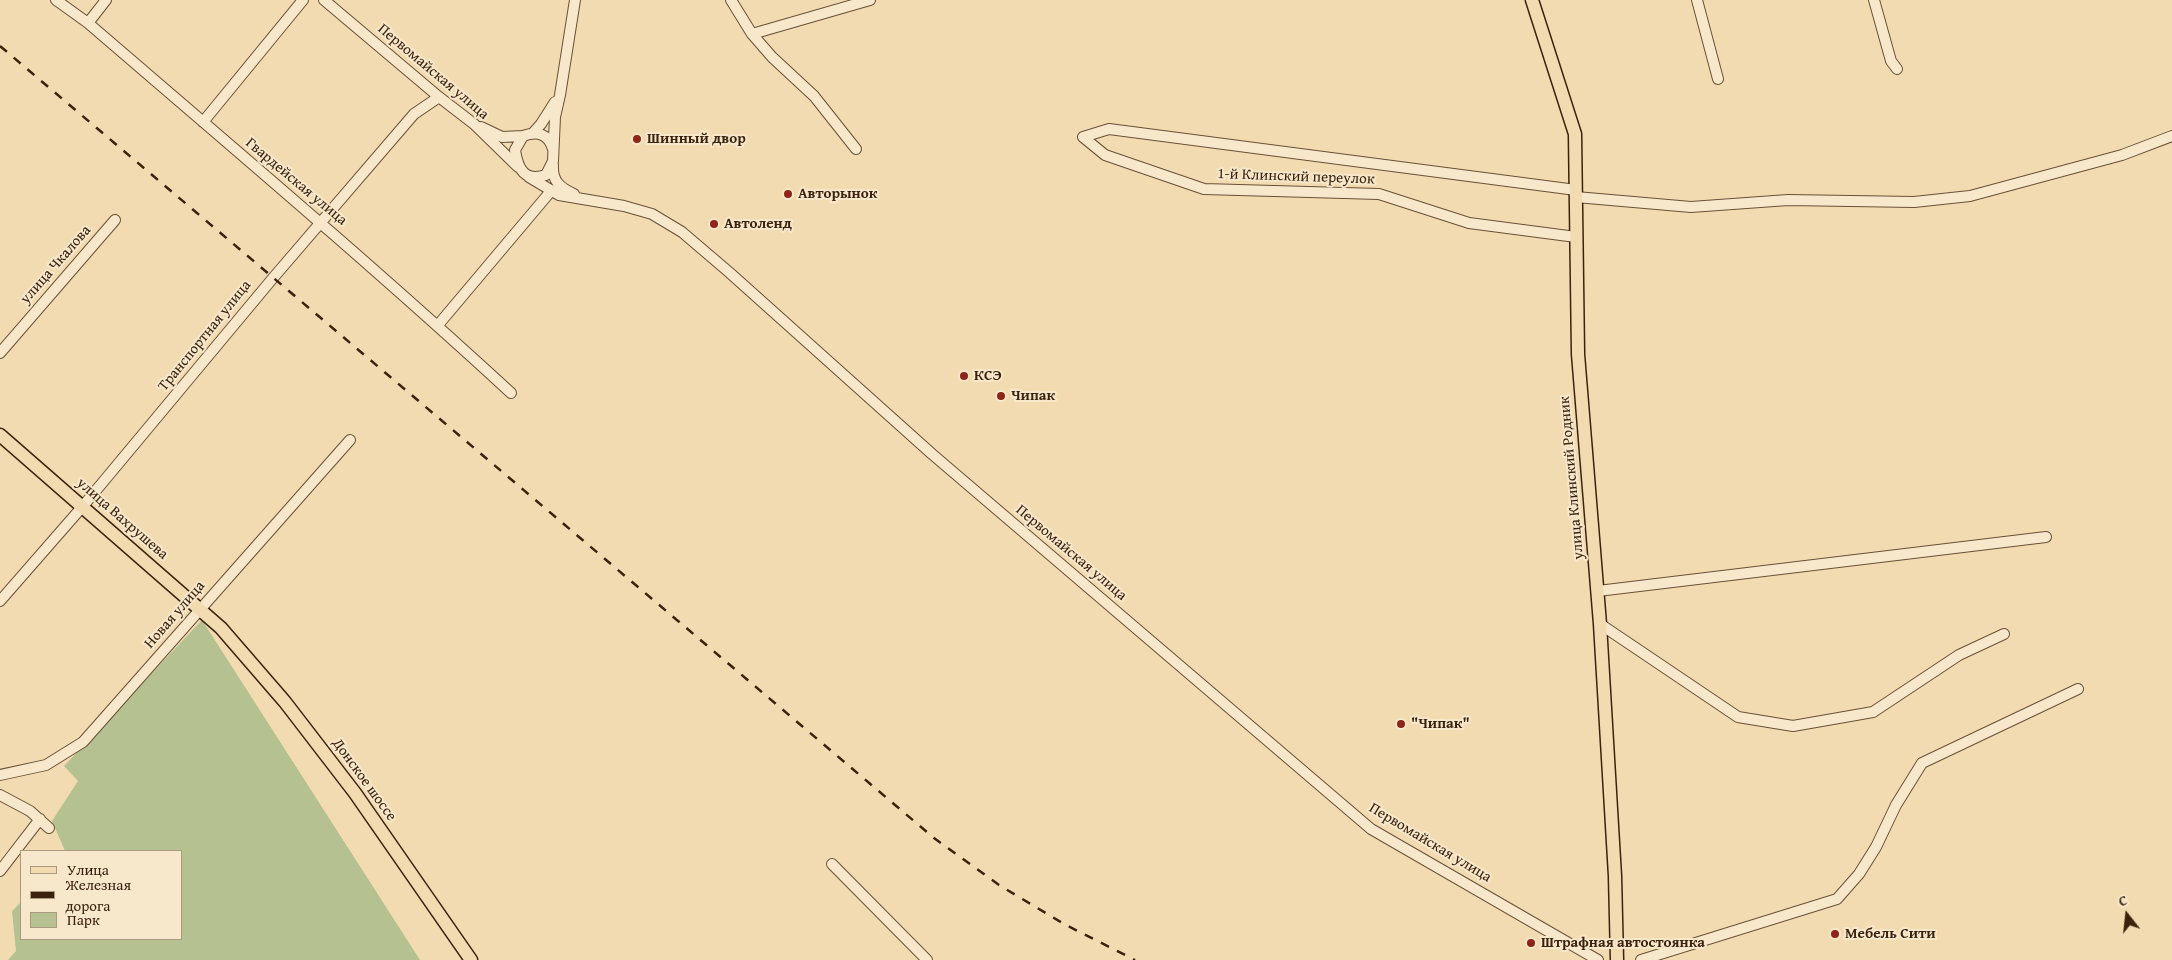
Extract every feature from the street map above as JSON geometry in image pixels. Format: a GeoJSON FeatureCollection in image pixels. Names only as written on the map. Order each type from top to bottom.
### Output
{"type":"FeatureCollection","features":[{"type":"Feature","properties":{"kind":"main road","name":"улица Клинский Родник"},"geometry":{"type":"LineString","coordinates":[[1532,0],[1575,134],[1578,354],[1598,591],[1615,876],[1617,960]]}},
{"type":"Feature","properties":{"kind":"main road","name":"улица Вахрушева"},"geometry":{"type":"LineString","coordinates":[[0,435],[221,628]]}},
{"type":"Feature","properties":{"kind":"main road","name":"Донское шоссе"},"geometry":{"type":"LineString","coordinates":[[221,628],[285,702],[355,793],[471,960]]}},
{"type":"Feature","properties":{"kind":"street","name":"Гвардейская улица"},"geometry":{"type":"LineString","coordinates":[[56,0],[88,24],[320,222],[438,325],[511,393]]}},
{"type":"Feature","properties":{"kind":"street"},"geometry":{"type":"LineString","coordinates":[[88,24],[106,0]]}},
{"type":"Feature","properties":{"kind":"street"},"geometry":{"type":"LineString","coordinates":[[203,122],[303,0]]}},
{"type":"Feature","properties":{"kind":"street","name":"Первомайская улица"},"geometry":{"type":"LineString","coordinates":[[324,0],[474,124],[520,169]]}},
{"type":"Feature","properties":{"kind":"street"},"geometry":{"type":"LineString","coordinates":[[575,0],[555,117],[552,173],[560,187],[594,201]]}},
{"type":"Feature","properties":{"kind":"street"},"geometry":{"type":"LineString","coordinates":[[731,0],[752,34],[772,57],[814,96],[856,149]]}},
{"type":"Feature","properties":{"kind":"street"},"geometry":{"type":"LineString","coordinates":[[752,34],[870,0]]}},
{"type":"Feature","properties":{"kind":"street"},"geometry":{"type":"LineString","coordinates":[[1697,0],[1718,79]]}},
{"type":"Feature","properties":{"kind":"street"},"geometry":{"type":"LineString","coordinates":[[1874,0],[1891,61],[1897,69]]}},
{"type":"Feature","properties":{"kind":"street"},"geometry":{"type":"LineString","coordinates":[[553,161],[546,175],[537,178],[529,177],[520,169],[515,150],[528,134],[542,124],[560,95]]}},
{"type":"Feature","properties":{"kind":"street","name":"Транспортная улица"},"geometry":{"type":"LineString","coordinates":[[0,601],[83,506],[320,222],[414,114],[439,97]]}},
{"type":"Feature","properties":{"kind":"street"},"geometry":{"type":"LineString","coordinates":[[474,124],[502,137],[539,133],[550,140],[553,149]]}},
{"type":"Feature","properties":{"kind":"street","name":"1-й Клинский переулок"},"geometry":{"type":"LineString","coordinates":[[1576,194],[1208,141],[1109,130],[1083,136],[1105,155],[1204,189],[1379,194],[1469,223],[1576,237]]}},
{"type":"Feature","properties":{"kind":"street"},"geometry":{"type":"LineString","coordinates":[[1576,194],[1691,207],[1788,200],[1914,202],[1970,196],[2122,155],[2172,136]]}},
{"type":"Feature","properties":{"kind":"street","name":"Первомайская улица"},"geometry":{"type":"LineString","coordinates":[[529,177],[551,191],[572,198],[652,214],[682,232],[939,460],[1371,828],[1598,960]]}},
{"type":"Feature","properties":{"kind":"street"},"geometry":{"type":"LineString","coordinates":[[438,325],[551,191]]}},
{"type":"Feature","properties":{"kind":"street","name":"улица Чкалова"},"geometry":{"type":"LineString","coordinates":[[0,353],[115,220]]}},
{"type":"Feature","properties":{"kind":"street","name":"Новая улица"},"geometry":{"type":"LineString","coordinates":[[0,775],[46,765],[83,742],[350,440]]}},
{"type":"Feature","properties":{"kind":"street"},"geometry":{"type":"LineString","coordinates":[[1598,591],[2046,537]]}},
{"type":"Feature","properties":{"kind":"street"},"geometry":{"type":"LineString","coordinates":[[1600,624],[1738,717],[1793,726],[1873,712],[1960,655],[2004,634]]}},
{"type":"Feature","properties":{"kind":"street"},"geometry":{"type":"LineString","coordinates":[[1641,960],[1837,898],[1859,874],[1876,847],[1896,805],[1922,762],[2078,689]]}},
{"type":"Feature","properties":{"kind":"street"},"geometry":{"type":"LineString","coordinates":[[0,795],[30,811],[49,828]]}},
{"type":"Feature","properties":{"kind":"street"},"geometry":{"type":"LineString","coordinates":[[0,871],[40,820]]}},
{"type":"Feature","properties":{"kind":"street"},"geometry":{"type":"LineString","coordinates":[[832,864],[927,960]]}},
{"type":"Feature","properties":{"kind":"green space"},"geometry":{"type":"Polygon","coordinates":[[[202,620],[420,960],[8,960],[16,951],[12,911],[20,903],[20,940],[182,940],[182,850],[65,850],[52,821],[78,781],[64,766],[202,620]]]}},
{"type":"Feature","properties":{"kind":"railway"},"geometry":{"type":"LineString","coordinates":[[0,46],[934,838],[999,885],[1064,924],[1135,960]]}},
{"type":"Feature","properties":{"kind":"place","name":"Шинный двор"},"geometry":{"type":"Point","coordinates":[637,139]}},
{"type":"Feature","properties":{"kind":"place","name":"Авторынок"},"geometry":{"type":"Point","coordinates":[788,194]}},
{"type":"Feature","properties":{"kind":"place","name":"Автоленд"},"geometry":{"type":"Point","coordinates":[714,224]}},
{"type":"Feature","properties":{"kind":"place","name":"КСЭ"},"geometry":{"type":"Point","coordinates":[964,376]}},
{"type":"Feature","properties":{"kind":"place","name":"Чипак"},"geometry":{"type":"Point","coordinates":[1001,396]}},
{"type":"Feature","properties":{"kind":"place","name":"\"Чипак\""},"geometry":{"type":"Point","coordinates":[1401,724]}},
{"type":"Feature","properties":{"kind":"place","name":"Мебель Сити"},"geometry":{"type":"Point","coordinates":[1835,934]}},
{"type":"Feature","properties":{"kind":"place","name":"Штрафная автостоянка"},"geometry":{"type":"Point","coordinates":[1531,943]}}]}
